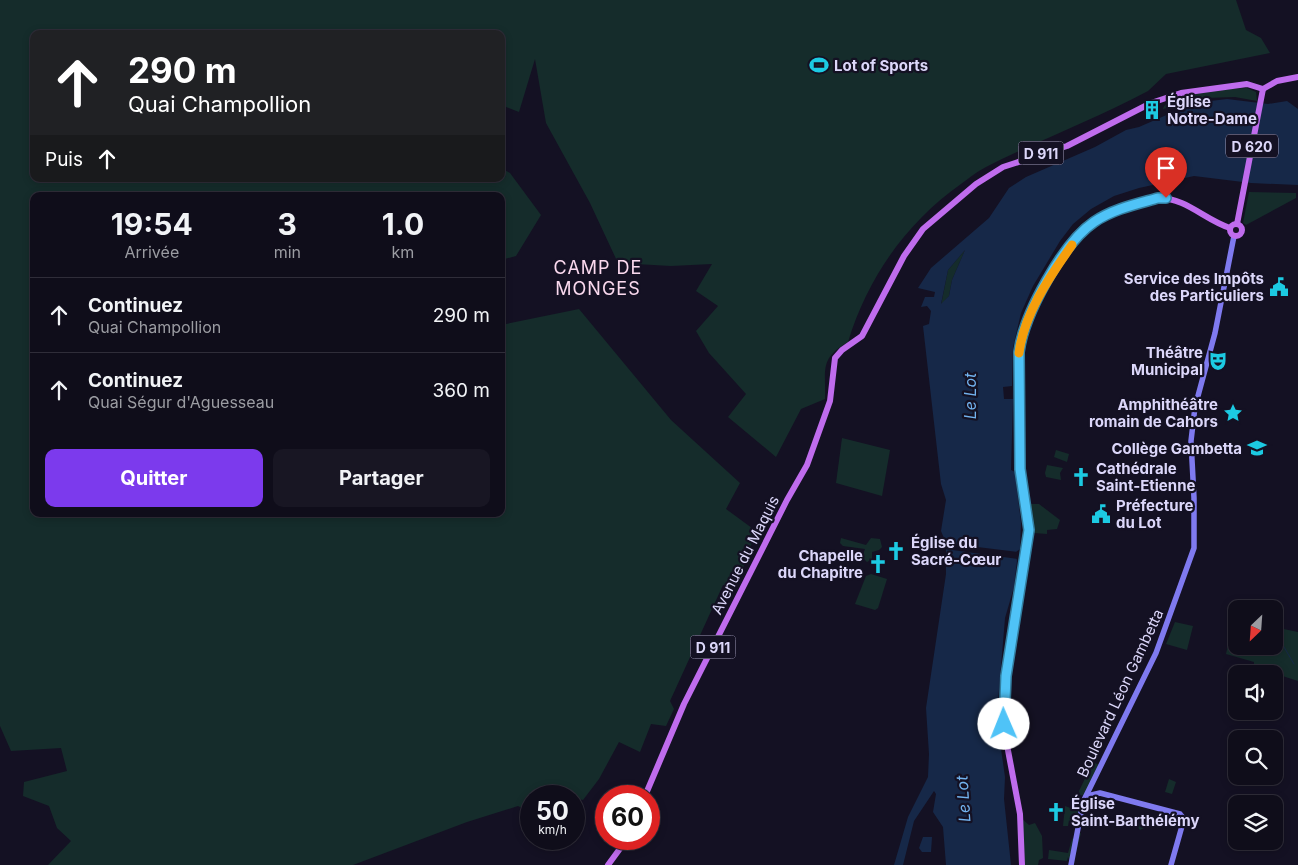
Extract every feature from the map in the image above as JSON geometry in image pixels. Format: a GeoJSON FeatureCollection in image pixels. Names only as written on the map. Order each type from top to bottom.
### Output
{"type":"FeatureCollection","features":[{"type":"Feature","properties":{"kind":"main road"},"geometry":{"type":"LineString","coordinates":[[1263,89],[1277,81],[1298,77]]}},
{"type":"Feature","properties":{"kind":"main road","name":"Avenue du Maquis"},"geometry":{"type":"LineString","coordinates":[[650,785],[684,704],[787,500],[807,465],[828,409],[833,363],[842,350],[862,336],[904,256],[918,235],[961,196],[1003,167],[1067,146],[1163,98],[1181,93],[1247,84],[1263,89]]}},
{"type":"Feature","properties":{"kind":"main road","name":"D 620"},"geometry":{"type":"LineString","coordinates":[[1238,224],[1263,89]]}},
{"type":"Feature","properties":{"kind":"main road"},"geometry":{"type":"LineString","coordinates":[[1022,865],[1020,814],[1007,746],[1004,713],[1006,670],[1029,530],[1020,469],[1020,345],[1039,298],[1058,265],[1079,236],[1095,221],[1111,212],[1158,198],[1166,198],[1177,200],[1230,228]]}},
{"type":"Feature","properties":{"kind":"main road"},"geometry":{"type":"LineString","coordinates":[[1238,224],[1242,231],[1238,236],[1234,236],[1231,234],[1230,228],[1232,225],[1238,224]]}},
{"type":"Feature","properties":{"kind":"main road","name":"Boulevard Léon Gambetta"},"geometry":{"type":"LineString","coordinates":[[1070,865],[1082,806],[1156,653],[1194,548],[1191,441],[1195,407],[1214,338],[1234,236]]}},
{"type":"Feature","properties":{"kind":"main road"},"geometry":{"type":"LineString","coordinates":[[1096,776],[1096,788],[1100,793]]}},
{"type":"Feature","properties":{"kind":"main road"},"geometry":{"type":"LineString","coordinates":[[1086,797],[1100,793],[1180,814],[1184,819],[1171,865]]}},
{"type":"Feature","properties":{"kind":"main road"},"geometry":{"type":"LineString","coordinates":[[608,865],[619,850]]}},
{"type":"Feature","properties":{"kind":"green space"},"geometry":{"type":"Polygon","coordinates":[[[0,0],[1236,0],[1246,30],[1261,38],[1270,53],[1166,74],[1148,91],[983,169],[941,199],[906,234],[891,253],[866,295],[848,342],[832,354],[828,360],[825,372],[825,399],[801,409],[776,457],[728,417],[746,394],[709,353],[696,331],[718,306],[696,291],[712,264],[671,266],[618,263],[590,203],[546,123],[535,59],[519,112],[505,107],[505,30],[30,30],[30,182],[505,182],[505,170],[510,173],[541,215],[516,256],[505,259],[505,192],[30,192],[30,517],[505,517],[505,324],[579,309],[671,420],[740,483],[726,509],[756,531],[736,589],[723,585],[670,701],[674,709],[666,726],[651,724],[640,752],[619,742],[599,779],[585,797],[585,785],[520,785],[520,807],[518,806],[467,822],[353,865],[48,865],[71,841],[57,828],[49,806],[23,796],[24,782],[67,771],[61,748],[11,751],[0,726],[0,0]]]}},
{"type":"Feature","properties":{"kind":"green space"},"geometry":{"type":"Polygon","coordinates":[[[1247,88],[1256,92],[1257,101],[1235,97],[1205,98],[1163,109],[1167,103],[1187,95],[1247,88]]]}},
{"type":"Feature","properties":{"kind":"green space"},"geometry":{"type":"Polygon","coordinates":[[[1249,192],[1296,193],[1296,198],[1246,225],[1243,223],[1249,192]]]}},
{"type":"Feature","properties":{"kind":"green space"},"geometry":{"type":"Polygon","coordinates":[[[965,250],[952,280],[949,296],[941,305],[948,270],[965,250]]]}},
{"type":"Feature","properties":{"kind":"green space"},"geometry":{"type":"Polygon","coordinates":[[[842,438],[890,450],[882,496],[836,483],[842,438]]]}},
{"type":"Feature","properties":{"kind":"green space"},"geometry":{"type":"Polygon","coordinates":[[[1056,450],[1069,454],[1067,462],[1054,457],[1056,450]]]}},
{"type":"Feature","properties":{"kind":"green space"},"geometry":{"type":"Polygon","coordinates":[[[1047,465],[1063,468],[1060,473],[1061,480],[1046,477],[1047,465]]]}},
{"type":"Feature","properties":{"kind":"green space"},"geometry":{"type":"Polygon","coordinates":[[[1029,504],[1039,504],[1060,520],[1057,529],[1047,530],[1047,534],[1034,533],[1029,504]]]}},
{"type":"Feature","properties":{"kind":"green space"},"geometry":{"type":"Polygon","coordinates":[[[841,538],[866,545],[871,538],[880,539],[882,547],[872,552],[872,559],[867,562],[862,557],[865,549],[843,546],[840,543],[841,538]]]}},
{"type":"Feature","properties":{"kind":"green space"},"geometry":{"type":"Polygon","coordinates":[[[871,574],[887,579],[878,608],[875,610],[855,604],[866,576],[871,574]]]}},
{"type":"Feature","properties":{"kind":"green space"},"geometry":{"type":"Polygon","coordinates":[[[1175,622],[1193,626],[1187,650],[1166,644],[1175,622]]]}},
{"type":"Feature","properties":{"kind":"green space"},"geometry":{"type":"Polygon","coordinates":[[[1283,629],[1298,632],[1298,681],[1283,676],[1283,665],[1254,665],[1254,662],[1230,655],[1283,655],[1283,629]]]}},
{"type":"Feature","properties":{"kind":"green space"},"geometry":{"type":"Polygon","coordinates":[[[1095,763],[1099,765],[1084,796],[1080,795],[1079,791],[1091,766],[1095,763]]]}},
{"type":"Feature","properties":{"kind":"green space"},"geometry":{"type":"Polygon","coordinates":[[[1169,779],[1176,782],[1172,794],[1165,792],[1169,779]]]}},
{"type":"Feature","properties":{"kind":"green space"},"geometry":{"type":"Polygon","coordinates":[[[1088,798],[1081,829],[1077,830],[1069,820],[1068,826],[1063,826],[1065,806],[1073,809],[1077,800],[1082,802],[1088,798]]]}},
{"type":"Feature","properties":{"kind":"green space"},"geometry":{"type":"Polygon","coordinates":[[[1141,814],[1147,815],[1144,820],[1146,827],[1140,830],[1136,825],[1141,819],[1141,814]]]}},
{"type":"Feature","properties":{"kind":"green space"},"geometry":{"type":"Polygon","coordinates":[[[1022,819],[1029,825],[1035,823],[1042,836],[1043,858],[1039,860],[1038,865],[1025,865],[1022,819]]]}},
{"type":"Feature","properties":{"kind":"green space"},"geometry":{"type":"Polygon","coordinates":[[[1081,833],[1074,861],[1070,861],[1068,857],[1067,861],[1048,859],[1049,850],[1068,853],[1072,839],[1081,833]]]}},
{"type":"Feature","properties":{"kind":"water","name":"Le Lot"},"geometry":{"type":"Polygon","coordinates":[[[1227,99],[1268,104],[1287,101],[1298,109],[1298,185],[1251,183],[1194,176],[1139,188],[1114,196],[1091,209],[1073,224],[1060,241],[1033,286],[1021,313],[1013,347],[1012,386],[1003,387],[1004,399],[1013,399],[1011,470],[1015,472],[1021,523],[1020,549],[1016,552],[1017,561],[1014,587],[1005,618],[998,702],[998,728],[1005,777],[1004,799],[1011,865],[946,865],[943,827],[933,812],[936,794],[934,791],[914,821],[903,865],[894,865],[908,817],[928,777],[929,754],[926,708],[946,574],[946,543],[941,531],[946,500],[941,484],[923,326],[929,324],[931,311],[927,306],[921,307],[925,297],[934,297],[935,292],[918,288],[931,268],[989,218],[1009,188],[1026,177],[1095,147],[1126,130],[1139,127],[1194,103],[1227,99]],[[965,250],[948,270],[941,304],[949,296],[952,280],[965,250]]]}},
{"type":"Feature","properties":{"kind":"water"},"geometry":{"type":"Polygon","coordinates":[[[923,837],[932,837],[931,852],[922,852],[919,848],[923,837]]]}},
{"type":"Feature","properties":{"kind":"pier"},"geometry":{"type":"Polygon","coordinates":[[[945,543],[1018,552],[1018,559],[945,549],[945,543]]]}},
{"type":"Feature","properties":{"kind":"waterway"},"geometry":{"type":"LineString","coordinates":[[1283,645],[1294,664]]}},
{"type":"Feature","properties":{"kind":"slow traffic"},"geometry":{"type":"LineString","coordinates":[[1019,353],[1020,345],[1033,310],[1055,270],[1072,245]]}},
{"type":"Feature","properties":{"kind":"place","name":"Lot of Sports"},"geometry":{"type":"Point","coordinates":[819,65]}},
{"type":"Feature","properties":{"kind":"place","name":"Église Notre-Dame"},"geometry":{"type":"Point","coordinates":[1152,110]}},
{"type":"Feature","properties":{"kind":"place","name":"Service des Impôts des Particuliers"},"geometry":{"type":"Point","coordinates":[1279,287]}},
{"type":"Feature","properties":{"kind":"place","name":"Théâtre Municipal"},"geometry":{"type":"Point","coordinates":[1218,361]}},
{"type":"Feature","properties":{"kind":"place","name":"Amphithéâtre romain de Cahors"},"geometry":{"type":"Point","coordinates":[1233,413]}},
{"type":"Feature","properties":{"kind":"place","name":"Collège Gambetta"},"geometry":{"type":"Point","coordinates":[1257,448]}},
{"type":"Feature","properties":{"kind":"place","name":"Cathédrale Saint-Etienne"},"geometry":{"type":"Point","coordinates":[1081,477]}},
{"type":"Feature","properties":{"kind":"place","name":"Préfecture du Lot"},"geometry":{"type":"Point","coordinates":[1101,514]}},
{"type":"Feature","properties":{"kind":"place","name":"Église du Sacré-Cœur"},"geometry":{"type":"Point","coordinates":[896,551]}},
{"type":"Feature","properties":{"kind":"place","name":"Chapelle du Chapitre"},"geometry":{"type":"Point","coordinates":[878,564]}},
{"type":"Feature","properties":{"kind":"place","name":"Église Saint-Barthélémy"},"geometry":{"type":"Point","coordinates":[1056,812]}},
{"type":"Feature","properties":{"kind":"district","name":"CAMP DE MONGES"},"geometry":{"type":"Point","coordinates":[598,277]}},
{"type":"Feature","properties":{"kind":"route"},"geometry":{"type":"LineString","coordinates":[[1004,724],[1008,660],[1029,536],[1020,469],[1020,345],[1039,298],[1058,265],[1073,243],[1088,226],[1111,212],[1158,198],[1166,198]]}}]}
